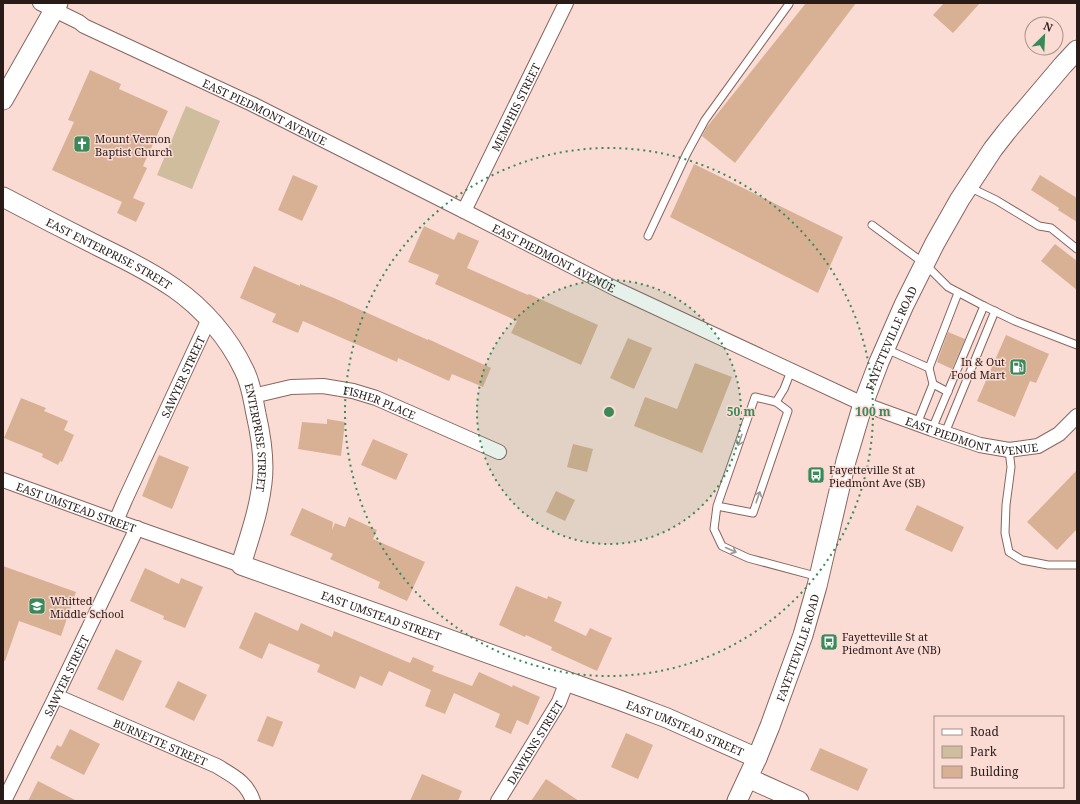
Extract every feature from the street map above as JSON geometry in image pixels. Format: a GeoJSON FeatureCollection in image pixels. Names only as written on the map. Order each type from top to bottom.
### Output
{"type":"FeatureCollection","features":[{"type":"Feature","properties":{"kind":"street","name":"MEMPHIS STREET"},"geometry":{"type":"LineString","coordinates":[[464,210],[566,3]]}},
{"type":"Feature","properties":{"kind":"street","name":"EAST PIEDMONT AVENUE"},"geometry":{"type":"LineString","coordinates":[[51,5],[84,26],[252,104],[464,210],[616,289],[863,404],[980,445],[1009,450],[1038,446],[1060,434],[1077,416]]}},
{"type":"Feature","properties":{"kind":"street"},"geometry":{"type":"LineString","coordinates":[[3,100],[51,5]]}},
{"type":"Feature","properties":{"kind":"street","name":"FAYETTEVILLE ROAD"},"geometry":{"type":"LineString","coordinates":[[737,801],[770,726],[803,635],[819,577],[846,461],[863,404],[879,362],[904,305],[935,243],[968,187],[993,149],[1077,50]]}},
{"type":"Feature","properties":{"kind":"street","name":"EAST ENTERPRISE STREET"},"geometry":{"type":"LineString","coordinates":[[3,198],[150,273],[174,288],[209,319]]}},
{"type":"Feature","properties":{"kind":"street","name":"ENTERPRISE STREET"},"geometry":{"type":"LineString","coordinates":[[209,319],[227,342],[245,371],[260,432],[263,467],[262,484],[256,518],[241,564]]}},
{"type":"Feature","properties":{"kind":"street","name":"SAWYER STREET"},"geometry":{"type":"LineString","coordinates":[[116,521],[209,319]]}},
{"type":"Feature","properties":{"kind":"street","name":"FISHER PLACE"},"geometry":{"type":"LineString","coordinates":[[252,396],[291,387],[324,386],[353,391],[376,398],[499,452]]}},
{"type":"Feature","properties":{"kind":"street","name":"EAST UMSTEAD STREET"},"geometry":{"type":"LineString","coordinates":[[3,480],[619,700],[667,718],[757,758]]}},
{"type":"Feature","properties":{"kind":"street","name":"SAWYER STREET"},"geometry":{"type":"LineString","coordinates":[[4,801],[137,528]]}},
{"type":"Feature","properties":{"kind":"street","name":"DAWKINS STREET"},"geometry":{"type":"LineString","coordinates":[[498,801],[559,702],[567,681]]}},
{"type":"Feature","properties":{"kind":"street","name":"BURNETTE STREET"},"geometry":{"type":"LineString","coordinates":[[56,696],[217,766],[236,777],[246,787],[250,793],[252,801]]}},
{"type":"Feature","properties":{"kind":"street"},"geometry":{"type":"LineString","coordinates":[[748,778],[799,801]]}},
{"type":"Feature","properties":{"kind":"lane"},"geometry":{"type":"LineString","coordinates":[[648,236],[687,153],[705,120],[789,4]]}},
{"type":"Feature","properties":{"kind":"lane"},"geometry":{"type":"LineString","coordinates":[[968,187],[996,200],[1038,226],[1052,228],[1077,249]]}},
{"type":"Feature","properties":{"kind":"lane"},"geometry":{"type":"LineString","coordinates":[[872,225],[925,264],[948,287],[958,293],[1015,321],[1077,345]]}},
{"type":"Feature","properties":{"kind":"lane"},"geometry":{"type":"LineString","coordinates":[[917,424],[933,384],[929,368],[958,293]]}},
{"type":"Feature","properties":{"kind":"lane"},"geometry":{"type":"LineString","coordinates":[[938,431],[948,392],[984,306]]}},
{"type":"Feature","properties":{"kind":"lane"},"geometry":{"type":"LineString","coordinates":[[938,431],[995,311]]}},
{"type":"Feature","properties":{"kind":"lane"},"geometry":{"type":"LineString","coordinates":[[885,348],[929,368]]}},
{"type":"Feature","properties":{"kind":"lane"},"geometry":{"type":"LineString","coordinates":[[776,402],[784,389],[791,371]]}},
{"type":"Feature","properties":{"kind":"lane"},"geometry":{"type":"LineString","coordinates":[[933,384],[948,392]]}},
{"type":"Feature","properties":{"kind":"lane"},"geometry":{"type":"LineString","coordinates":[[717,506],[753,513],[788,411],[776,402],[755,397],[717,506],[714,529],[722,546],[748,558],[819,577]]}},
{"type":"Feature","properties":{"kind":"lane"},"geometry":{"type":"LineString","coordinates":[[1009,450],[1011,467],[1006,505],[1005,533],[1009,552],[1022,560],[1048,565],[1077,565]]}},
{"type":"Feature","properties":{"kind":"green space"},"geometry":{"type":"Polygon","coordinates":[[[186,106],[220,121],[192,189],[157,175],[186,106]]]}},
{"type":"Feature","properties":{"kind":"building"},"geometry":{"type":"Polygon","coordinates":[[[806,3],[856,3],[735,163],[702,136],[706,128],[806,3]]]}},
{"type":"Feature","properties":{"kind":"building"},"geometry":{"type":"Polygon","coordinates":[[[944,3],[980,3],[953,33],[933,15],[944,3]]]}},
{"type":"Feature","properties":{"kind":"building","name":"Mount Vernon Baptist Church"},"geometry":{"type":"Polygon","coordinates":[[[90,70],[121,84],[119,89],[168,111],[143,166],[147,168],[133,198],[145,203],[136,222],[117,213],[122,202],[52,170],[74,122],[68,120],[90,70]]]}},
{"type":"Feature","properties":{"kind":"building"},"geometry":{"type":"Polygon","coordinates":[[[694,164],[843,237],[818,293],[670,217],[694,164]]]}},
{"type":"Feature","properties":{"kind":"building"},"geometry":{"type":"Polygon","coordinates":[[[293,175],[318,186],[302,221],[278,210],[293,175]]]}},
{"type":"Feature","properties":{"kind":"building"},"geometry":{"type":"Polygon","coordinates":[[[1040,175],[1077,198],[1077,222],[1058,210],[1059,208],[1031,190],[1040,175]]]}},
{"type":"Feature","properties":{"kind":"building"},"geometry":{"type":"Polygon","coordinates":[[[424,226],[454,240],[458,232],[479,241],[467,268],[598,325],[581,365],[511,333],[517,321],[435,284],[439,275],[408,262],[424,226]]]}},
{"type":"Feature","properties":{"kind":"building"},"geometry":{"type":"Polygon","coordinates":[[[1055,244],[1077,261],[1077,290],[1041,261],[1055,244]]]}},
{"type":"Feature","properties":{"kind":"building"},"geometry":{"type":"Polygon","coordinates":[[[254,266],[300,286],[300,284],[334,298],[491,368],[483,387],[452,374],[449,381],[398,358],[397,362],[303,321],[298,333],[272,322],[276,314],[240,298],[254,266]]]}},
{"type":"Feature","properties":{"kind":"building"},"geometry":{"type":"Polygon","coordinates":[[[948,332],[965,339],[952,369],[937,362],[948,332]]]}},
{"type":"Feature","properties":{"kind":"building","name":"In & Out Food Mart"},"geometry":{"type":"Polygon","coordinates":[[[1006,335],[1049,354],[1036,383],[1030,381],[1015,417],[977,401],[1006,335]]]}},
{"type":"Feature","properties":{"kind":"building"},"geometry":{"type":"Polygon","coordinates":[[[628,338],[652,348],[634,389],[610,378],[628,338]]]}},
{"type":"Feature","properties":{"kind":"building"},"geometry":{"type":"Polygon","coordinates":[[[695,363],[732,377],[702,453],[634,426],[645,397],[677,409],[695,363]]]}},
{"type":"Feature","properties":{"kind":"building"},"geometry":{"type":"Polygon","coordinates":[[[21,398],[46,408],[44,411],[68,421],[64,430],[74,435],[62,462],[60,461],[58,465],[42,457],[43,454],[4,438],[21,398]]]}},
{"type":"Feature","properties":{"kind":"building"},"geometry":{"type":"Polygon","coordinates":[[[327,419],[345,422],[341,456],[298,449],[302,422],[327,424],[327,419]]]}},
{"type":"Feature","properties":{"kind":"building"},"geometry":{"type":"Polygon","coordinates":[[[373,439],[408,454],[396,480],[361,465],[373,439]]]}},
{"type":"Feature","properties":{"kind":"building"},"geometry":{"type":"Polygon","coordinates":[[[573,444],[593,449],[587,472],[567,467],[573,444]]]}},
{"type":"Feature","properties":{"kind":"building"},"geometry":{"type":"Polygon","coordinates":[[[159,455],[189,467],[172,509],[142,496],[159,455]]]}},
{"type":"Feature","properties":{"kind":"building"},"geometry":{"type":"Polygon","coordinates":[[[1077,470],[1077,529],[1057,550],[1027,522],[1077,470]]]}},
{"type":"Feature","properties":{"kind":"building"},"geometry":{"type":"Polygon","coordinates":[[[556,491],[575,500],[565,521],[546,512],[556,491]]]}},
{"type":"Feature","properties":{"kind":"building"},"geometry":{"type":"Polygon","coordinates":[[[917,505],[964,527],[952,552],[905,530],[917,505]]]}},
{"type":"Feature","properties":{"kind":"building"},"geometry":{"type":"Polygon","coordinates":[[[302,508],[333,522],[332,530],[335,523],[345,527],[349,517],[377,530],[373,539],[425,562],[407,601],[378,588],[380,582],[330,559],[333,554],[290,535],[302,508]]]}},
{"type":"Feature","properties":{"kind":"building","name":"Whitted Middle School"},"geometry":{"type":"Polygon","coordinates":[[[3,566],[76,592],[61,636],[19,621],[5,661],[3,661],[3,566]]]}},
{"type":"Feature","properties":{"kind":"building"},"geometry":{"type":"Polygon","coordinates":[[[145,568],[179,584],[181,578],[203,587],[185,628],[163,619],[164,616],[130,601],[145,568]]]}},
{"type":"Feature","properties":{"kind":"building"},"geometry":{"type":"Polygon","coordinates":[[[516,586],[547,599],[548,596],[562,602],[554,621],[586,636],[590,628],[612,638],[597,671],[551,650],[552,647],[499,625],[516,586]]]}},
{"type":"Feature","properties":{"kind":"building"},"geometry":{"type":"Polygon","coordinates":[[[255,612],[298,631],[301,623],[332,637],[334,631],[410,663],[413,657],[434,666],[432,671],[472,686],[479,672],[512,687],[513,685],[540,697],[528,725],[517,720],[511,734],[495,727],[500,714],[454,693],[445,714],[425,706],[431,690],[389,671],[382,686],[360,676],[355,689],[317,672],[320,665],[269,643],[262,659],[239,648],[255,612]]]}},
{"type":"Feature","properties":{"kind":"building"},"geometry":{"type":"Polygon","coordinates":[[[116,649],[142,661],[123,701],[97,689],[116,649]]]}},
{"type":"Feature","properties":{"kind":"building"},"geometry":{"type":"Polygon","coordinates":[[[178,681],[207,695],[194,721],[165,707],[178,681]]]}},
{"type":"Feature","properties":{"kind":"building"},"geometry":{"type":"Polygon","coordinates":[[[267,716],[283,722],[273,747],[257,741],[267,716]]]}},
{"type":"Feature","properties":{"kind":"building"},"geometry":{"type":"Polygon","coordinates":[[[70,729],[100,744],[84,775],[50,758],[57,745],[61,747],[70,729]]]}},
{"type":"Feature","properties":{"kind":"building"},"geometry":{"type":"Polygon","coordinates":[[[626,733],[653,745],[638,779],[611,767],[626,733]]]}},
{"type":"Feature","properties":{"kind":"building"},"geometry":{"type":"Polygon","coordinates":[[[820,748],[868,769],[858,791],[810,770],[820,748]]]}},
{"type":"Feature","properties":{"kind":"building"},"geometry":{"type":"Polygon","coordinates":[[[422,774],[462,791],[458,801],[410,801],[422,774]]]}},
{"type":"Feature","properties":{"kind":"building"},"geometry":{"type":"Polygon","coordinates":[[[546,779],[579,801],[531,801],[546,779]]]}},
{"type":"Feature","properties":{"kind":"building"},"geometry":{"type":"Polygon","coordinates":[[[38,781],[77,801],[28,801],[38,781]]]}},
{"type":"Feature","properties":{"kind":"place","name":"Mount Vernon Baptist Church"},"geometry":{"type":"Point","coordinates":[82,144]}},
{"type":"Feature","properties":{"kind":"place","name":"In & Out Food Mart"},"geometry":{"type":"Point","coordinates":[1018,367]}},
{"type":"Feature","properties":{"kind":"place","name":"Fayetteville St at Piedmont Ave (SB)"},"geometry":{"type":"Point","coordinates":[816,475]}},
{"type":"Feature","properties":{"kind":"place","name":"Whitted Middle School"},"geometry":{"type":"Point","coordinates":[37,606]}},
{"type":"Feature","properties":{"kind":"place","name":"Fayetteville St at Piedmont Ave (NB)"},"geometry":{"type":"Point","coordinates":[829,642]}}]}
